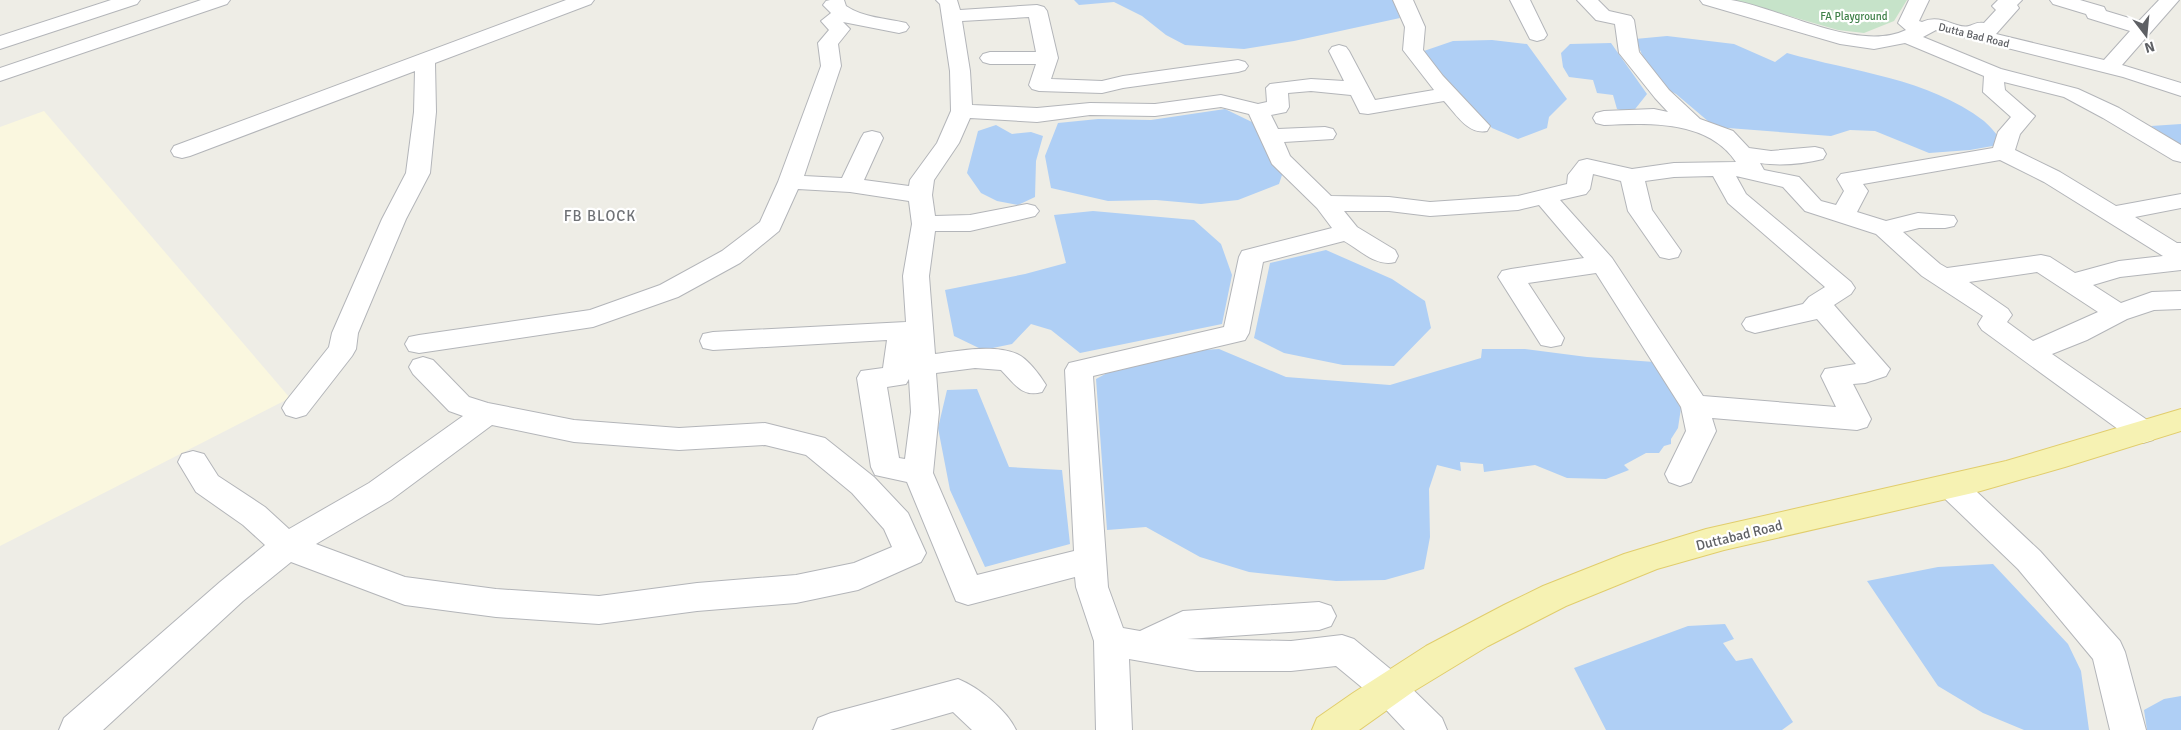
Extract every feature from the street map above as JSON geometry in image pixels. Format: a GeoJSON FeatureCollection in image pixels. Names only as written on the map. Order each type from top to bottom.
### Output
{"type":"FeatureCollection","features":[{"type":"Feature","properties":{"kind":"main road","name":"Duttabad Road"},"geometry":{"type":"LineString","coordinates":[[1330,730],[1388,688],[1486,631],[1578,585],[1638,562],[1727,537],[1951,486],[2168,426]]}},
{"type":"Feature","properties":{"kind":"street"},"geometry":{"type":"LineString","coordinates":[[0,43],[90,6],[130,0]]}},
{"type":"Feature","properties":{"kind":"street"},"geometry":{"type":"LineString","coordinates":[[0,75],[220,0]]}},
{"type":"Feature","properties":{"kind":"street"},"geometry":{"type":"LineString","coordinates":[[182,151],[584,0]]}},
{"type":"Feature","properties":{"kind":"street"},"geometry":{"type":"LineString","coordinates":[[1403,0],[1415,27],[1413,50],[1479,126]]}},
{"type":"Feature","properties":{"kind":"street"},"geometry":{"type":"LineString","coordinates":[[1520,0],[1537,35]]}},
{"type":"Feature","properties":{"kind":"street"},"geometry":{"type":"LineString","coordinates":[[1587,0],[1602,16],[1624,20],[1629,52],[1662,94],[1692,124]]}},
{"type":"Feature","properties":{"kind":"street","name":"Dutta Bad Road"},"geometry":{"type":"LineString","coordinates":[[1710,0],[1840,38],[1874,43],[1914,34],[1934,24],[2108,68],[2181,90]]}},
{"type":"Feature","properties":{"kind":"street"},"geometry":{"type":"LineString","coordinates":[[1919,0],[1908,23],[1914,34],[1994,73],[2071,93],[2111,113],[2181,155]]}},
{"type":"Feature","properties":{"kind":"street"},"geometry":{"type":"LineString","coordinates":[[1972,34],[1979,28],[1990,30],[2010,8],[2002,6],[2012,0]]}},
{"type":"Feature","properties":{"kind":"street"},"geometry":{"type":"LineString","coordinates":[[2060,0],[2097,11],[2094,14],[2143,29]]}},
{"type":"Feature","properties":{"kind":"street"},"geometry":{"type":"LineString","coordinates":[[2108,68],[2168,0]]}},
{"type":"Feature","properties":{"kind":"street"},"geometry":{"type":"LineString","coordinates":[[90,6],[119,35]]}},
{"type":"Feature","properties":{"kind":"street"},"geometry":{"type":"LineString","coordinates":[[193,462],[207,484],[254,516],[287,546],[324,562],[405,591],[496,603],[599,610],[697,597],[796,589],[858,576],[910,554],[897,522],[864,485],[814,446],[765,434],[679,439],[574,431],[487,413],[459,404],[421,355],[574,319],[593,318],[669,291],[731,257],[770,226],[790,182],[831,66],[828,43],[840,29],[831,22],[842,7],[859,20],[899,27]]}},
{"type":"Feature","properties":{"kind":"street"},"geometry":{"type":"LineString","coordinates":[[1037,115],[1034,96],[1048,58],[1036,11],[949,8],[960,71],[962,111],[948,143],[922,180],[920,195],[924,224],[916,276],[925,412],[918,473],[968,590],[1091,560]]}},
{"type":"Feature","properties":{"kind":"street"},"geometry":{"type":"LineString","coordinates":[[1338,50],[1368,108],[1450,94]]}},
{"type":"Feature","properties":{"kind":"street"},"geometry":{"type":"LineString","coordinates":[[990,58],[1048,58]]}},
{"type":"Feature","properties":{"kind":"street"},"geometry":{"type":"LineString","coordinates":[[296,408],[342,349],[344,333],[394,219],[418,172],[425,112],[425,60]]}},
{"type":"Feature","properties":{"kind":"street"},"geometry":{"type":"LineString","coordinates":[[1039,85],[1102,87],[1123,82],[1238,66]]}},
{"type":"Feature","properties":{"kind":"street"},"geometry":{"type":"LineString","coordinates":[[1994,73],[1994,92],[2024,116],[2010,132],[2003,152]]}},
{"type":"Feature","properties":{"kind":"street"},"geometry":{"type":"LineString","coordinates":[[962,111],[1037,115],[1090,109],[1155,110],[1221,100],[1258,110],[1278,107],[1278,88],[1311,85],[1360,90]]}},
{"type":"Feature","properties":{"kind":"street"},"geometry":{"type":"LineString","coordinates":[[1258,110],[1280,159],[1325,203],[1348,232],[1386,256]]}},
{"type":"Feature","properties":{"kind":"street"},"geometry":{"type":"LineString","coordinates":[[1604,118],[1654,116],[1692,124],[1725,136],[1736,198],[1842,288],[1818,303],[1812,311],[1755,324]]}},
{"type":"Feature","properties":{"kind":"street"},"geometry":{"type":"LineString","coordinates":[[1270,136],[1325,134]]}},
{"type":"Feature","properties":{"kind":"street"},"geometry":{"type":"LineString","coordinates":[[850,185],[872,138]]}},
{"type":"Feature","properties":{"kind":"street"},"geometry":{"type":"LineString","coordinates":[[1843,215],[1856,191],[1849,179],[2003,152],[2052,177],[2171,250],[2181,251]]}},
{"type":"Feature","properties":{"kind":"street"},"geometry":{"type":"LineString","coordinates":[[1325,203],[1389,204],[1430,208],[1518,203],[1578,189],[1580,175],[1587,166],[1632,176],[1731,162],[1815,154]]}},
{"type":"Feature","properties":{"kind":"street"},"geometry":{"type":"LineString","coordinates":[[1731,162],[1741,169],[1756,175],[1790,182],[1813,206],[1885,229],[1931,270],[1999,315],[1991,324],[2031,352],[2168,426]]}},
{"type":"Feature","properties":{"kind":"street"},"geometry":{"type":"LineString","coordinates":[[1632,176],[1640,211],[1668,251]]}},
{"type":"Feature","properties":{"kind":"street"},"geometry":{"type":"LineString","coordinates":[[790,182],[850,185],[920,195]]}},
{"type":"Feature","properties":{"kind":"street"},"geometry":{"type":"LineString","coordinates":[[1544,197],[1603,264],[1695,406],[1701,431],[1680,474]]}},
{"type":"Feature","properties":{"kind":"street"},"geometry":{"type":"LineString","coordinates":[[2113,214],[2181,202]]}},
{"type":"Feature","properties":{"kind":"street"},"geometry":{"type":"LineString","coordinates":[[924,224],[970,223],[1028,211]]}},
{"type":"Feature","properties":{"kind":"street"},"geometry":{"type":"LineString","coordinates":[[1885,229],[1918,220],[1945,221]]}},
{"type":"Feature","properties":{"kind":"street"},"geometry":{"type":"LineString","coordinates":[[1114,730],[1111,641],[1092,587],[1078,370],[1236,333],[1251,257],[1348,232]]}},
{"type":"Feature","properties":{"kind":"street"},"geometry":{"type":"LineString","coordinates":[[2071,283],[2120,269],[2181,262]]}},
{"type":"Feature","properties":{"kind":"street"},"geometry":{"type":"LineString","coordinates":[[1944,277],[2041,263],[2118,313]]}},
{"type":"Feature","properties":{"kind":"street"},"geometry":{"type":"LineString","coordinates":[[1551,338],[1511,276],[1603,264]]}},
{"type":"Feature","properties":{"kind":"street"},"geometry":{"type":"LineString","coordinates":[[2031,352],[2078,333],[2118,313],[2152,302],[2181,300]]}},
{"type":"Feature","properties":{"kind":"street"},"geometry":{"type":"LineString","coordinates":[[1695,406],[1856,419],[1835,376],[1866,373],[1876,369],[1818,303]]}},
{"type":"Feature","properties":{"kind":"street"},"geometry":{"type":"LineString","coordinates":[[713,341],[902,330],[896,377],[870,378],[886,467],[918,473]]}},
{"type":"Feature","properties":{"kind":"street"},"geometry":{"type":"LineString","coordinates":[[921,366],[975,358],[1009,362],[1032,385]]}},
{"type":"Feature","properties":{"kind":"street"},"geometry":{"type":"LineString","coordinates":[[76,730],[116,698],[237,586],[287,546],[364,502],[425,462],[487,413]]}},
{"type":"Feature","properties":{"kind":"street"},"geometry":{"type":"LineString","coordinates":[[1951,486],[2029,560],[2108,652],[2128,730]]}},
{"type":"Feature","properties":{"kind":"street"},"geometry":{"type":"LineString","coordinates":[[1144,646],[1183,625],[1319,616]]}},
{"type":"Feature","properties":{"kind":"street"},"geometry":{"type":"LineString","coordinates":[[1111,641],[1197,656],[1291,656],[1342,650],[1388,688],[1429,730]]}},
{"type":"Feature","properties":{"kind":"street"},"geometry":{"type":"LineString","coordinates":[[831,730],[958,695],[998,730]]}},
{"type":"Feature","properties":{"kind":"shaded area"},"geometry":{"type":"Polygon","coordinates":[[[44,111],[290,398],[0,546],[0,127],[44,111]]]}},
{"type":"Feature","properties":{"kind":"green space","name":"FA Playground"},"geometry":{"type":"Polygon","coordinates":[[[1734,0],[1907,0],[1894,21],[1864,33],[1838,30],[1734,0]]]}},
{"type":"Feature","properties":{"kind":"water"},"geometry":{"type":"Polygon","coordinates":[[[1074,0],[1393,0],[1400,18],[1294,41],[1244,49],[1185,45],[1166,35],[1142,16],[1114,2],[1079,5],[1074,0]]]}},
{"type":"Feature","properties":{"kind":"water"},"geometry":{"type":"Polygon","coordinates":[[[1667,36],[1734,44],[1775,62],[1787,53],[1914,86],[1939,95],[1984,121],[2004,144],[1970,150],[1929,153],[1875,131],[1850,130],[1831,136],[1715,127],[1676,94],[1655,83],[1635,39],[1667,36]]]}},
{"type":"Feature","properties":{"kind":"water"},"geometry":{"type":"Polygon","coordinates":[[[1492,40],[1527,44],[1567,99],[1549,117],[1547,128],[1518,139],[1492,128],[1421,52],[1453,41],[1492,40]]]}},
{"type":"Feature","properties":{"kind":"water"},"geometry":{"type":"Polygon","coordinates":[[[1611,43],[1647,94],[1632,113],[1617,109],[1613,95],[1597,93],[1593,80],[1569,77],[1563,67],[1561,53],[1570,44],[1611,43]]]}},
{"type":"Feature","properties":{"kind":"water"},"geometry":{"type":"Polygon","coordinates":[[[1225,109],[1254,123],[1284,169],[1279,184],[1238,200],[1201,204],[1156,200],[1108,201],[1051,188],[1045,156],[1058,123],[1098,119],[1151,120],[1225,109]]]}},
{"type":"Feature","properties":{"kind":"water"},"geometry":{"type":"Polygon","coordinates":[[[2181,124],[2181,145],[2151,126],[2181,124]]]}},
{"type":"Feature","properties":{"kind":"water"},"geometry":{"type":"Polygon","coordinates":[[[996,125],[1012,134],[1031,132],[1043,136],[1036,161],[1035,197],[1018,205],[997,201],[981,193],[967,173],[978,131],[996,125]]]}},
{"type":"Feature","properties":{"kind":"water"},"geometry":{"type":"Polygon","coordinates":[[[1093,211],[1194,220],[1221,244],[1232,275],[1222,324],[1080,353],[1051,330],[1031,324],[1012,344],[983,350],[954,336],[945,290],[1025,274],[1066,263],[1054,215],[1093,211]]]}},
{"type":"Feature","properties":{"kind":"water"},"geometry":{"type":"Polygon","coordinates":[[[1326,250],[1392,279],[1425,301],[1431,328],[1394,366],[1343,365],[1284,353],[1254,338],[1270,263],[1326,250]]]}},
{"type":"Feature","properties":{"kind":"water"},"geometry":{"type":"Polygon","coordinates":[[[1219,349],[1286,377],[1390,385],[1481,358],[1482,349],[1525,349],[1587,357],[1654,362],[1681,408],[1678,428],[1671,439],[1671,444],[1664,446],[1659,453],[1646,453],[1624,465],[1629,470],[1606,479],[1567,478],[1535,465],[1484,472],[1483,464],[1460,462],[1461,471],[1437,465],[1429,489],[1430,537],[1424,569],[1385,580],[1336,581],[1249,572],[1200,557],[1146,527],[1107,530],[1096,379],[1131,360],[1186,351],[1219,349]]]}},
{"type":"Feature","properties":{"kind":"water"},"geometry":{"type":"Polygon","coordinates":[[[977,389],[1009,467],[1062,470],[1070,544],[985,567],[950,490],[938,428],[947,390],[977,389]]]}},
{"type":"Feature","properties":{"kind":"water"},"geometry":{"type":"Polygon","coordinates":[[[1993,564],[2068,644],[2081,671],[2089,730],[2024,730],[1983,713],[1938,686],[1867,581],[1938,567],[1993,564]]]}},
{"type":"Feature","properties":{"kind":"water"},"geometry":{"type":"Polygon","coordinates":[[[1725,624],[1734,639],[1723,643],[1736,661],[1752,658],[1793,722],[1782,730],[1606,730],[1574,668],[1688,626],[1725,624]]]}},
{"type":"Feature","properties":{"kind":"water"},"geometry":{"type":"Polygon","coordinates":[[[2181,696],[2181,730],[2147,730],[2144,710],[2164,699],[2181,696]]]}},
{"type":"Feature","properties":{"kind":"district","name":"FB BLOCK"},"geometry":{"type":"Point","coordinates":[600,216]}}]}
